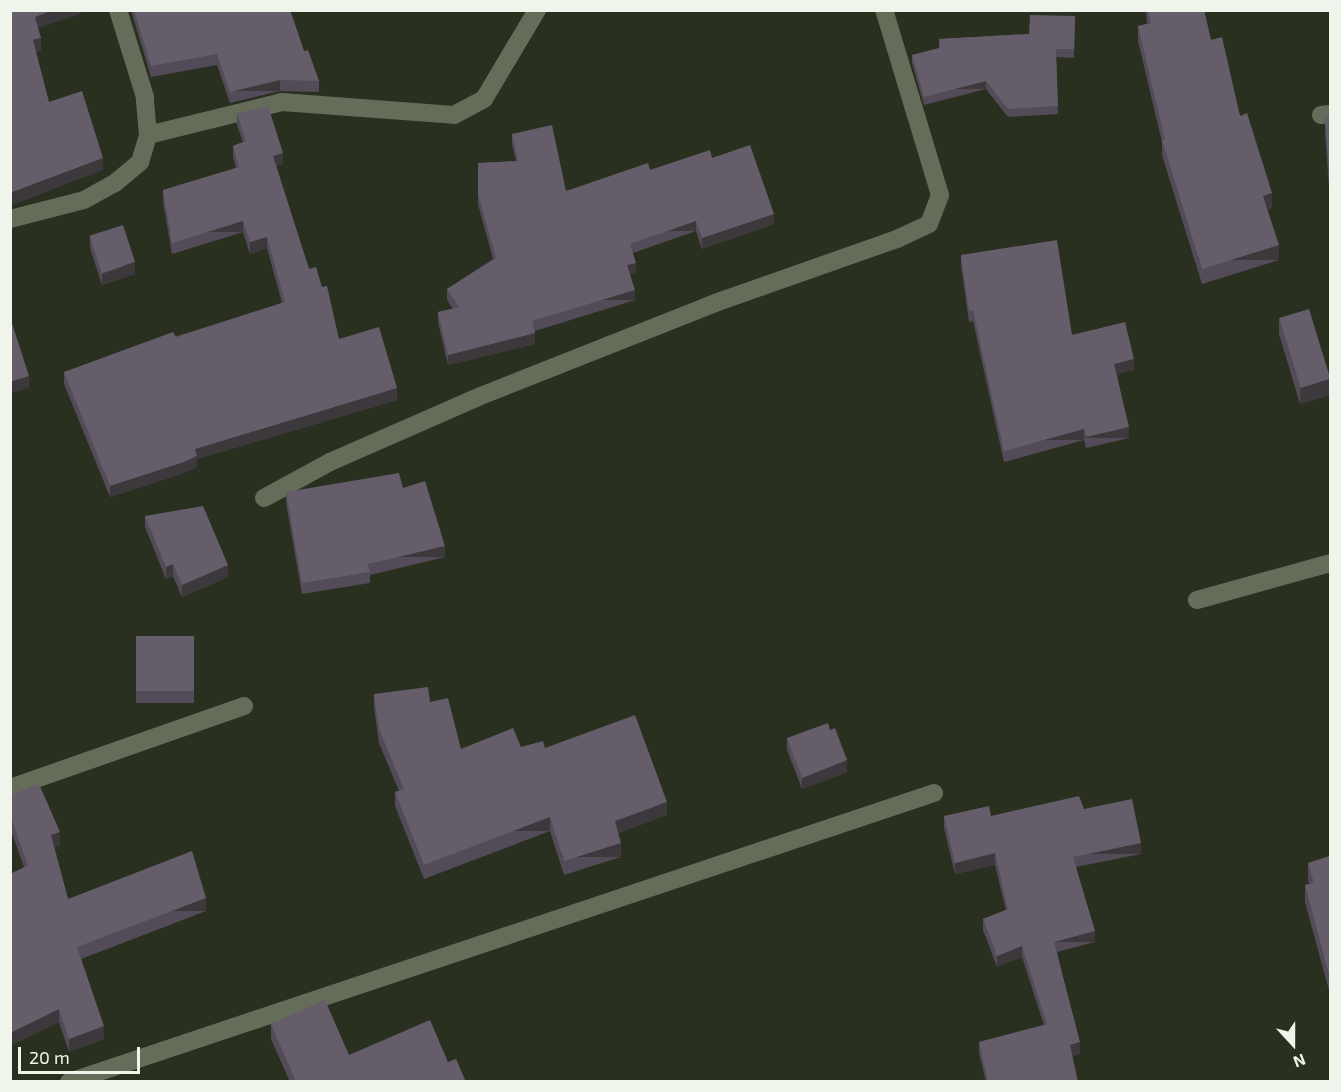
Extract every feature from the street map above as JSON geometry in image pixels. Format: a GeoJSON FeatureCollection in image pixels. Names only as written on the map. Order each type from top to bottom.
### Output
{"type":"FeatureCollection","features":[{"type":"Feature","properties":{"kind":"street"},"geometry":{"type":"LineString","coordinates":[[10,219],[84,200],[115,183],[140,162],[148,135],[145,97],[118,10]]}},
{"type":"Feature","properties":{"kind":"street"},"geometry":{"type":"LineString","coordinates":[[148,135],[282,102],[454,115],[484,99],[537,10]]}},
{"type":"Feature","properties":{"kind":"street"},"geometry":{"type":"LineString","coordinates":[[264,498],[330,462],[478,397],[715,303],[897,239],[929,224],[940,195],[884,10]]}},
{"type":"Feature","properties":{"kind":"street"},"geometry":{"type":"LineString","coordinates":[[1197,600],[1330,563]]}},
{"type":"Feature","properties":{"kind":"street"},"geometry":{"type":"LineString","coordinates":[[10,788],[244,706]]}},
{"type":"Feature","properties":{"kind":"street"},"geometry":{"type":"LineString","coordinates":[[69,1082],[934,794]]}},
{"type":"Feature","properties":{"kind":"building"},"geometry":{"type":"Polygon","coordinates":[[[10,10],[54,10],[35,17],[41,38],[33,40],[49,102],[82,91],[103,158],[10,193],[10,10]]]}},
{"type":"Feature","properties":{"kind":"building"},"geometry":{"type":"Polygon","coordinates":[[[134,10],[290,10],[304,51],[308,50],[319,81],[280,80],[230,92],[217,54],[151,66],[134,10]]]}},
{"type":"Feature","properties":{"kind":"building"},"geometry":{"type":"Polygon","coordinates":[[[1148,10],[1204,10],[1211,40],[1222,37],[1240,116],[1247,113],[1272,193],[1263,196],[1279,245],[1202,269],[1162,140],[1165,139],[1138,26],[1151,23],[1148,10]]]}},
{"type":"Feature","properties":{"kind":"building"},"geometry":{"type":"Polygon","coordinates":[[[1030,15],[1075,16],[1074,49],[1056,49],[1058,106],[1008,109],[986,81],[924,97],[912,55],[940,48],[939,39],[1029,34],[1030,15]]]}},
{"type":"Feature","properties":{"kind":"building"},"geometry":{"type":"Polygon","coordinates":[[[268,106],[283,153],[273,156],[309,269],[316,267],[322,287],[327,286],[339,339],[379,327],[397,388],[195,449],[197,456],[184,462],[110,486],[64,372],[173,332],[176,337],[285,302],[267,237],[250,242],[243,221],[172,243],[163,190],[239,167],[233,146],[246,141],[237,113],[268,106]]]}},
{"type":"Feature","properties":{"kind":"building"},"geometry":{"type":"Polygon","coordinates":[[[1325,115],[1330,115],[1330,185],[1325,115]]]}},
{"type":"Feature","properties":{"kind":"building"},"geometry":{"type":"Polygon","coordinates":[[[552,125],[566,191],[648,163],[650,170],[710,150],[712,158],[750,145],[774,214],[702,238],[696,221],[630,244],[636,263],[627,265],[635,290],[532,321],[535,333],[448,355],[438,312],[459,307],[447,289],[496,258],[478,194],[478,163],[518,161],[512,134],[552,125]]]}},
{"type":"Feature","properties":{"kind":"building"},"geometry":{"type":"Polygon","coordinates":[[[123,225],[135,262],[102,273],[90,236],[123,225]]]}},
{"type":"Feature","properties":{"kind":"building"},"geometry":{"type":"Polygon","coordinates":[[[1057,240],[1072,335],[1125,322],[1134,359],[1114,364],[1129,427],[1086,437],[1084,429],[1004,451],[973,310],[969,311],[961,255],[1057,240]]]}},
{"type":"Feature","properties":{"kind":"building"},"geometry":{"type":"Polygon","coordinates":[[[1309,309],[1330,379],[1301,388],[1279,318],[1309,309]]]}},
{"type":"Feature","properties":{"kind":"building"},"geometry":{"type":"Polygon","coordinates":[[[10,317],[29,376],[10,382],[10,317]]]}},
{"type":"Feature","properties":{"kind":"building"},"geometry":{"type":"Polygon","coordinates":[[[399,473],[403,488],[425,481],[445,546],[368,564],[370,572],[302,583],[286,492],[399,473]]]}},
{"type":"Feature","properties":{"kind":"building"},"geometry":{"type":"Polygon","coordinates":[[[203,506],[228,565],[182,585],[173,564],[166,567],[145,516],[203,506]]]}},
{"type":"Feature","properties":{"kind":"building"},"geometry":{"type":"Polygon","coordinates":[[[136,636],[194,636],[194,691],[136,691],[136,636]]]}},
{"type":"Feature","properties":{"kind":"building"},"geometry":{"type":"Polygon","coordinates":[[[428,687],[430,702],[448,698],[461,749],[513,728],[521,747],[543,741],[545,748],[635,715],[667,802],[615,821],[621,843],[564,861],[550,817],[424,865],[395,792],[404,789],[379,729],[374,694],[428,687]]]}},
{"type":"Feature","properties":{"kind":"building"},"geometry":{"type":"Polygon","coordinates":[[[828,723],[830,730],[835,728],[847,760],[802,778],[787,738],[828,723]]]}},
{"type":"Feature","properties":{"kind":"building"},"geometry":{"type":"Polygon","coordinates":[[[39,784],[60,832],[51,835],[68,899],[192,851],[206,898],[77,947],[104,1026],[69,1039],[59,1009],[10,1033],[10,874],[28,866],[10,815],[10,795],[39,784]]]}},
{"type":"Feature","properties":{"kind":"building"},"geometry":{"type":"Polygon","coordinates":[[[1079,796],[1084,809],[1132,799],[1141,843],[1073,857],[1095,931],[1054,942],[1080,1042],[1070,1045],[1078,1082],[988,1082],[979,1042],[1047,1024],[1022,946],[997,956],[983,919],[1008,909],[995,853],[955,863],[944,816],[989,806],[991,816],[1079,796]]]}},
{"type":"Feature","properties":{"kind":"building"},"geometry":{"type":"Polygon","coordinates":[[[1330,856],[1330,978],[1305,885],[1314,883],[1308,863],[1330,856]]]}},
{"type":"Feature","properties":{"kind":"building"},"geometry":{"type":"Polygon","coordinates":[[[325,1000],[349,1055],[430,1020],[448,1062],[456,1059],[466,1082],[296,1082],[271,1024],[325,1000]]]}}]}
